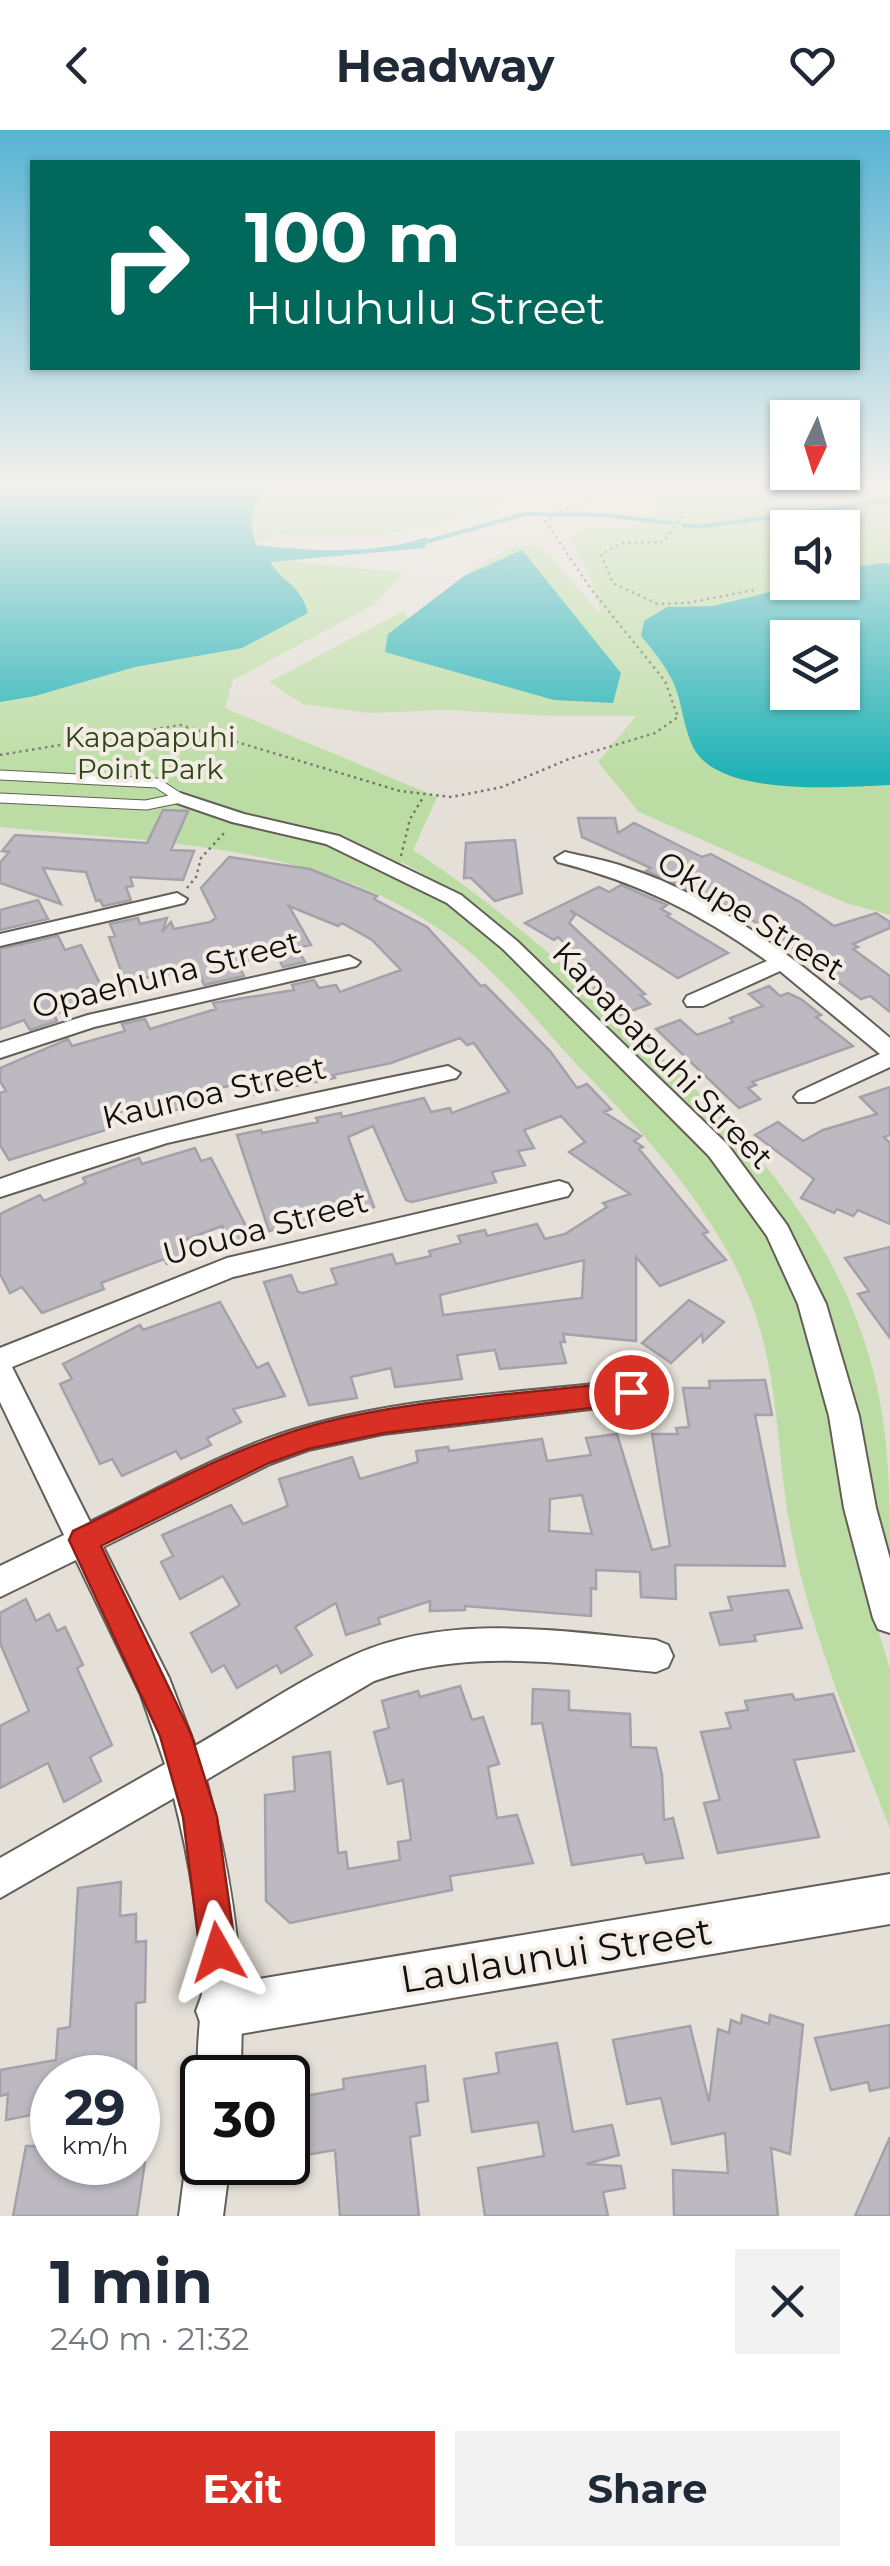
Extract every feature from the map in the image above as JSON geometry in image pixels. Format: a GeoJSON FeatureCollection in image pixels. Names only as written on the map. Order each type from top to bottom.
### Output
{"type":"FeatureCollection","features":[{"type":"Feature","properties":{"kind":"street","name":"Kapapapuhi Street"},"geometry":{"type":"LineString","coordinates":[[180,798],[238,818],[332,840],[454,899],[510,945],[718,1150],[778,1232],[812,1304],[844,1416],[860,1508],[890,1618]]}},
{"type":"Feature","properties":{"kind":"street","name":"Okupe Street"},"geometry":{"type":"LineString","coordinates":[[565,858],[624,872],[658,889],[780,963],[836,1003],[890,1050]]}},
{"type":"Feature","properties":{"kind":"street"},"geometry":{"type":"LineString","coordinates":[[0,940],[178,899]]}},
{"type":"Feature","properties":{"kind":"street","name":"Opaehuna Street"},"geometry":{"type":"LineString","coordinates":[[0,1051],[118,1015],[349,962]]}},
{"type":"Feature","properties":{"kind":"street"},"geometry":{"type":"LineString","coordinates":[[695,1001],[780,963]]}},
{"type":"Feature","properties":{"kind":"street"},"geometry":{"type":"LineString","coordinates":[[806,1097],[890,1058]]}},
{"type":"Feature","properties":{"kind":"street","name":"Kaunoa Street"},"geometry":{"type":"LineString","coordinates":[[0,1188],[160,1134],[448,1073]]}},
{"type":"Feature","properties":{"kind":"street","name":"Uouoa Street"},"geometry":{"type":"LineString","coordinates":[[0,1360],[227,1268],[558,1190]]}},
{"type":"Feature","properties":{"kind":"street"},"geometry":{"type":"LineString","coordinates":[[0,1372],[157,1690],[186,1771],[208,1864],[222,2010],[219,2055]]}},
{"type":"Feature","properties":{"kind":"street"},"geometry":{"type":"LineString","coordinates":[[0,1582],[259,1455],[307,1438],[384,1422],[631,1392]]}},
{"type":"Feature","properties":{"kind":"street"},"geometry":{"type":"LineString","coordinates":[[0,1879],[364,1668],[397,1654],[430,1646],[476,1643],[656,1656]]}},
{"type":"Feature","properties":{"kind":"street","name":"Laulaunui Street"},"geometry":{"type":"LineString","coordinates":[[222,2010],[890,1899]]}},
{"type":"Feature","properties":{"kind":"street"},"geometry":{"type":"LineString","coordinates":[[201,2216],[205,2185]]}},
{"type":"Feature","properties":{"kind":"lane"},"geometry":{"type":"LineString","coordinates":[[0,775],[157,783],[180,798]]}},
{"type":"Feature","properties":{"kind":"lane"},"geometry":{"type":"LineString","coordinates":[[0,798],[146,805],[180,798]]}},
{"type":"Feature","properties":{"kind":"path"},"geometry":{"type":"LineString","coordinates":[[0,755],[180,725],[424,796],[477,794],[569,759],[656,733],[677,721],[674,698],[665,680],[587,582]]}},
{"type":"Feature","properties":{"kind":"path"},"geometry":{"type":"LineString","coordinates":[[613,582],[658,604],[687,603],[754,590]]}},
{"type":"Feature","properties":{"kind":"path"},"geometry":{"type":"LineString","coordinates":[[398,862],[410,819],[424,796]]}},
{"type":"Feature","properties":{"kind":"path"},"geometry":{"type":"LineString","coordinates":[[178,899],[196,877],[200,858],[238,818]]}},
{"type":"Feature","properties":{"kind":"green space","name":"Kapapapuhi Point Park"},"geometry":{"type":"Polygon","coordinates":[[[189,582],[395,582],[373,605],[233,680],[225,708],[437,797],[413,850],[501,914],[637,1033],[706,1100],[769,1170],[822,1246],[862,1334],[878,1392],[889,1478],[890,1567],[837,1340],[802,1254],[761,1186],[697,1113],[508,936],[458,897],[402,862],[388,871],[449,903],[501,946],[709,1153],[769,1235],[792,1282],[835,1430],[859,1567],[890,1669],[890,1829],[807,1600],[789,1521],[763,1338],[741,1279],[684,1184],[516,997],[472,954],[421,917],[365,889],[248,854],[0,827],[0,691],[189,582]]]}},
{"type":"Feature","properties":{"kind":"green space"},"geometry":{"type":"Polygon","coordinates":[[[471,582],[573,582],[602,616],[591,582],[770,582],[770,600],[860,600],[860,582],[890,582],[890,915],[846,903],[639,812],[598,762],[636,716],[447,710],[368,713],[303,704],[269,682],[403,611],[413,623],[471,582]]]}},
{"type":"Feature","properties":{"kind":"water"},"geometry":{"type":"Polygon","coordinates":[[[0,582],[288,582],[301,596],[308,613],[242,648],[135,667],[0,702],[0,582]]]}},
{"type":"Feature","properties":{"kind":"water"},"geometry":{"type":"Polygon","coordinates":[[[456,582],[548,582],[621,673],[613,703],[554,700],[385,652],[388,634],[456,582]]]}},
{"type":"Feature","properties":{"kind":"water"},"geometry":{"type":"Polygon","coordinates":[[[860,582],[890,582],[890,785],[782,786],[727,775],[707,763],[690,741],[671,679],[641,636],[644,621],[667,607],[713,606],[770,592],[770,600],[860,600],[860,582]]]}},
{"type":"Feature","properties":{"kind":"building"},"geometry":{"type":"Polygon","coordinates":[[[163,810],[188,811],[171,850],[194,851],[183,880],[130,877],[133,886],[126,887],[131,900],[103,906],[100,900],[96,901],[86,872],[43,868],[61,904],[0,883],[0,863],[9,852],[2,851],[15,835],[147,843],[163,810]]]}},
{"type":"Feature","properties":{"kind":"building"},"geometry":{"type":"Polygon","coordinates":[[[578,818],[615,818],[618,833],[634,823],[702,857],[711,854],[800,902],[834,926],[876,913],[890,922],[890,928],[853,944],[858,947],[853,949],[890,976],[890,1012],[870,996],[861,999],[764,927],[696,889],[646,871],[651,868],[582,837],[578,818]]]}},
{"type":"Feature","properties":{"kind":"building"},"geometry":{"type":"Polygon","coordinates":[[[515,840],[522,893],[495,901],[471,878],[464,878],[466,843],[515,840]]]}},
{"type":"Feature","properties":{"kind":"building"},"geometry":{"type":"Polygon","coordinates":[[[229,857],[310,869],[377,896],[374,899],[427,927],[481,986],[485,985],[550,1051],[577,1088],[587,1084],[611,1109],[604,1112],[641,1136],[634,1141],[643,1147],[639,1149],[708,1232],[703,1234],[726,1260],[660,1286],[636,1257],[636,1341],[563,1334],[565,1342],[560,1342],[566,1363],[500,1369],[495,1350],[457,1355],[462,1379],[395,1387],[391,1368],[351,1377],[357,1398],[309,1405],[264,1282],[291,1275],[298,1292],[303,1293],[337,1284],[331,1269],[392,1254],[396,1264],[431,1256],[429,1251],[461,1243],[458,1236],[485,1230],[487,1236],[537,1224],[545,1239],[565,1234],[607,1207],[603,1203],[630,1194],[569,1152],[585,1142],[561,1116],[524,1130],[534,1148],[518,1151],[525,1165],[492,1172],[496,1182],[412,1202],[406,1200],[373,1126],[348,1137],[374,1207],[269,1231],[237,1135],[424,1098],[431,1112],[450,1108],[452,1113],[509,1092],[474,1043],[467,1045],[460,1038],[391,1063],[333,1075],[335,1078],[237,1098],[232,1085],[197,1094],[201,1103],[147,1118],[143,1106],[107,1115],[112,1128],[9,1160],[0,1145],[0,1093],[6,1091],[0,1081],[0,1068],[68,1039],[72,1046],[125,1031],[122,1024],[145,1019],[150,1029],[216,1009],[213,1003],[294,990],[292,985],[314,980],[319,988],[336,985],[340,992],[401,970],[372,940],[342,923],[338,926],[289,906],[311,945],[297,948],[305,962],[283,967],[276,954],[238,963],[244,976],[204,985],[201,977],[185,980],[181,971],[125,982],[109,937],[115,936],[110,924],[138,918],[140,924],[167,918],[162,932],[171,922],[174,929],[210,922],[216,918],[201,888],[229,857]],[[584,1260],[440,1295],[443,1315],[582,1298],[584,1260]]]}},
{"type":"Feature","properties":{"kind":"building"},"geometry":{"type":"Polygon","coordinates":[[[621,885],[667,905],[661,909],[670,914],[667,916],[728,953],[678,978],[570,910],[575,915],[569,923],[645,994],[640,995],[650,1004],[620,1015],[593,989],[602,982],[586,967],[589,966],[558,937],[554,940],[525,923],[599,887],[609,892],[621,885]]]}},
{"type":"Feature","properties":{"kind":"building"},"geometry":{"type":"Polygon","coordinates":[[[38,900],[48,919],[0,930],[0,910],[38,900]]]}},
{"type":"Feature","properties":{"kind":"building"},"geometry":{"type":"Polygon","coordinates":[[[58,936],[65,950],[81,945],[107,998],[54,1014],[57,1021],[30,1030],[24,1020],[0,1029],[0,949],[58,936]]]}},
{"type":"Feature","properties":{"kind":"building"},"geometry":{"type":"Polygon","coordinates":[[[769,986],[780,996],[788,993],[801,999],[821,1015],[816,1017],[853,1046],[752,1082],[756,1085],[748,1088],[760,1099],[739,1108],[656,1029],[680,1020],[697,1035],[733,1022],[730,1018],[763,1006],[749,994],[769,986]]]}},
{"type":"Feature","properties":{"kind":"building"},"geometry":{"type":"Polygon","coordinates":[[[890,1087],[890,1135],[884,1137],[890,1143],[890,1224],[858,1210],[853,1216],[837,1209],[834,1213],[801,1198],[814,1179],[755,1135],[778,1122],[803,1141],[823,1130],[877,1114],[860,1097],[890,1087]]]}},
{"type":"Feature","properties":{"kind":"building"},"geometry":{"type":"Polygon","coordinates":[[[195,1148],[201,1161],[211,1158],[252,1238],[228,1244],[222,1226],[185,1240],[193,1254],[167,1264],[164,1259],[101,1283],[104,1289],[42,1313],[22,1287],[10,1293],[0,1274],[0,1214],[40,1195],[44,1201],[86,1183],[83,1178],[139,1158],[142,1164],[195,1148]]]}},
{"type":"Feature","properties":{"kind":"building"},"geometry":{"type":"Polygon","coordinates":[[[890,1247],[890,1338],[858,1294],[869,1291],[845,1258],[890,1247]]]}},
{"type":"Feature","properties":{"kind":"building"},"geometry":{"type":"Polygon","coordinates":[[[689,1300],[724,1322],[703,1342],[702,1334],[671,1363],[642,1343],[689,1300]]]}},
{"type":"Feature","properties":{"kind":"building"},"geometry":{"type":"Polygon","coordinates":[[[220,1302],[257,1368],[268,1363],[285,1396],[233,1409],[241,1422],[207,1438],[211,1445],[181,1459],[176,1451],[122,1476],[112,1459],[100,1464],[60,1384],[72,1379],[63,1364],[140,1325],[143,1330],[220,1302]]]}},
{"type":"Feature","properties":{"kind":"building"},"geometry":{"type":"Polygon","coordinates":[[[765,1380],[772,1415],[755,1415],[785,1566],[675,1565],[676,1599],[641,1597],[640,1572],[596,1570],[596,1589],[591,1588],[591,1616],[465,1606],[465,1610],[430,1611],[430,1601],[378,1618],[380,1624],[346,1635],[336,1603],[295,1627],[312,1655],[281,1673],[277,1665],[237,1688],[224,1665],[212,1672],[191,1633],[240,1605],[223,1576],[180,1599],[161,1562],[173,1556],[162,1535],[231,1505],[243,1524],[288,1506],[279,1479],[352,1457],[360,1479],[418,1462],[416,1451],[448,1447],[449,1451],[542,1439],[547,1461],[591,1455],[586,1438],[617,1434],[652,1550],[670,1546],[652,1434],[678,1434],[676,1428],[689,1427],[683,1388],[710,1388],[709,1381],[765,1380]],[[582,1495],[550,1499],[549,1531],[592,1534],[582,1495]]]}},
{"type":"Feature","properties":{"kind":"building"},"geometry":{"type":"Polygon","coordinates":[[[788,1590],[802,1628],[754,1635],[756,1641],[720,1645],[710,1613],[732,1610],[728,1597],[788,1590]]]}},
{"type":"Feature","properties":{"kind":"building"},"geometry":{"type":"Polygon","coordinates":[[[26,1599],[36,1621],[49,1614],[57,1631],[65,1627],[83,1665],[77,1668],[112,1745],[90,1757],[101,1781],[64,1802],[48,1763],[0,1788],[0,1726],[29,1711],[0,1643],[0,1613],[26,1599]]]}},
{"type":"Feature","properties":{"kind":"building"},"geometry":{"type":"Polygon","coordinates":[[[460,1686],[472,1720],[483,1717],[499,1764],[488,1767],[497,1818],[517,1815],[533,1863],[450,1876],[452,1890],[290,1923],[266,1901],[265,1795],[295,1791],[293,1757],[330,1752],[338,1853],[346,1852],[348,1869],[400,1860],[398,1842],[411,1840],[403,1780],[388,1784],[374,1732],[389,1728],[382,1701],[418,1691],[420,1697],[460,1686]]]}},
{"type":"Feature","properties":{"kind":"building"},"geometry":{"type":"Polygon","coordinates":[[[533,1689],[569,1691],[569,1710],[630,1714],[631,1747],[656,1748],[664,1820],[673,1818],[683,1858],[646,1863],[643,1854],[572,1865],[542,1723],[532,1724],[533,1689]]]}},
{"type":"Feature","properties":{"kind":"building"},"geometry":{"type":"Polygon","coordinates":[[[792,1694],[795,1700],[833,1694],[854,1751],[794,1760],[819,1837],[718,1853],[704,1803],[720,1800],[701,1732],[731,1728],[726,1713],[748,1710],[745,1701],[792,1694]]]}},
{"type":"Feature","properties":{"kind":"building"},"geometry":{"type":"Polygon","coordinates":[[[121,1882],[120,1916],[136,1914],[136,1942],[146,1941],[145,2002],[136,2003],[136,2055],[56,2055],[58,2029],[70,2027],[78,1888],[121,1882]]]}},
{"type":"Feature","properties":{"kind":"building"},"geometry":{"type":"Polygon","coordinates":[[[742,2015],[769,2024],[770,2015],[803,2025],[790,2154],[771,2148],[778,2216],[674,2216],[673,2170],[728,2173],[725,2133],[672,2144],[661,2098],[627,2104],[613,2040],[690,2026],[709,2102],[718,2029],[729,2033],[731,2020],[741,2024],[742,2015]]]}},
{"type":"Feature","properties":{"kind":"building"},"geometry":{"type":"Polygon","coordinates":[[[890,2025],[890,2087],[870,2091],[868,2082],[831,2090],[815,2038],[890,2025]]]}},
{"type":"Feature","properties":{"kind":"building"},"geometry":{"type":"Polygon","coordinates":[[[557,2043],[573,2132],[612,2125],[619,2155],[586,2164],[621,2166],[625,2188],[603,2192],[608,2216],[485,2216],[478,2168],[544,2156],[538,2122],[472,2132],[464,2079],[499,2073],[496,2053],[557,2043]]]}},
{"type":"Feature","properties":{"kind":"building"},"geometry":{"type":"Polygon","coordinates":[[[30,2065],[30,2115],[6,2120],[8,2094],[0,2096],[0,2070],[30,2065]]]}},
{"type":"Feature","properties":{"kind":"building"},"geometry":{"type":"Polygon","coordinates":[[[425,2066],[428,2101],[416,2103],[420,2135],[410,2137],[419,2216],[340,2216],[335,2150],[310,2154],[310,2095],[344,2089],[343,2079],[425,2066]]]}},
{"type":"Feature","properties":{"kind":"building"},"geometry":{"type":"Polygon","coordinates":[[[890,2137],[890,2216],[855,2216],[890,2137]]]}},
{"type":"Feature","properties":{"kind":"building"},"geometry":{"type":"Polygon","coordinates":[[[26,2146],[30,2146],[30,2185],[142,2185],[137,2216],[13,2216],[26,2146]]]}},
{"type":"Feature","properties":{"kind":"route"},"geometry":{"type":"LineString","coordinates":[[218,1952],[200,1817],[175,1734],[84,1540],[259,1455],[307,1438],[384,1422],[631,1392]]}}]}
